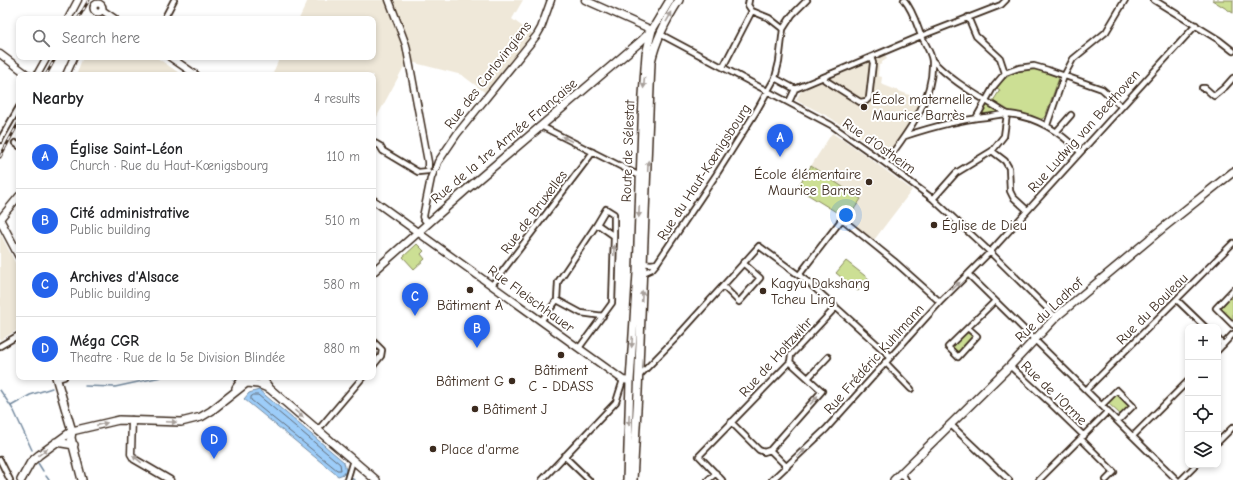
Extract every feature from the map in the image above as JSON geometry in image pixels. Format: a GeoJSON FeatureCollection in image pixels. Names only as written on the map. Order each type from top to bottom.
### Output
{"type":"FeatureCollection","features":[{"type":"Feature","properties":{"kind":"main road"},"geometry":{"type":"LineString","coordinates":[[660,34],[652,30],[670,0]]}},
{"type":"Feature","properties":{"kind":"main road","name":"Route de Sélestat"},"geometry":{"type":"LineString","coordinates":[[627,480],[627,380],[640,273],[644,263],[652,62],[655,46],[660,34],[679,0]]}},
{"type":"Feature","properties":{"kind":"main road","name":"Rue de la 1re Armée Française"},"geometry":{"type":"LineString","coordinates":[[376,269],[652,30]]}},
{"type":"Feature","properties":{"kind":"main road","name":"Route de Sélestat"},"geometry":{"type":"LineString","coordinates":[[633,480],[638,377],[640,176],[643,95],[646,54],[652,30]]}},
{"type":"Feature","properties":{"kind":"main road"},"geometry":{"type":"LineString","coordinates":[[635,46],[646,54]]}},
{"type":"Feature","properties":{"kind":"main road","name":"Rue du Ladhof"},"geometry":{"type":"LineString","coordinates":[[894,480],[1010,366],[1056,317],[1233,172]]}},
{"type":"Feature","properties":{"kind":"main road"},"geometry":{"type":"LineString","coordinates":[[0,219],[16,242]]}},
{"type":"Feature","properties":{"kind":"main road"},"geometry":{"type":"LineString","coordinates":[[627,380],[638,377]]}},
{"type":"Feature","properties":{"kind":"main road"},"geometry":{"type":"LineString","coordinates":[[59,380],[72,431],[71,438],[82,480]]}},
{"type":"Feature","properties":{"kind":"main road"},"geometry":{"type":"LineString","coordinates":[[21,480],[31,462],[38,455],[72,431],[108,422],[132,420],[181,422],[201,417],[211,411],[246,380],[270,389]]}},
{"type":"Feature","properties":{"kind":"main road"},"geometry":{"type":"LineString","coordinates":[[263,380],[270,389],[376,480]]}},
{"type":"Feature","properties":{"kind":"main road"},"geometry":{"type":"LineString","coordinates":[[56,442],[74,445]]}},
{"type":"Feature","properties":{"kind":"street"},"geometry":{"type":"LineString","coordinates":[[70,16],[78,0]]}},
{"type":"Feature","properties":{"kind":"street"},"geometry":{"type":"LineString","coordinates":[[166,16],[174,0]]}},
{"type":"Feature","properties":{"kind":"street"},"geometry":{"type":"LineString","coordinates":[[389,0],[406,45],[431,168],[423,217],[428,223]]}},
{"type":"Feature","properties":{"kind":"street","name":"Rue des Carlovingiens"},"geometry":{"type":"LineString","coordinates":[[431,168],[476,109],[537,35],[551,0]]}},
{"type":"Feature","properties":{"kind":"street"},"geometry":{"type":"LineString","coordinates":[[585,0],[652,30]]}},
{"type":"Feature","properties":{"kind":"street"},"geometry":{"type":"LineString","coordinates":[[749,0],[748,5],[752,11],[770,18],[783,29],[792,15],[806,0]]}},
{"type":"Feature","properties":{"kind":"street"},"geometry":{"type":"LineString","coordinates":[[904,0],[911,10],[932,60],[940,68],[958,83],[1007,114],[1047,125],[1057,131],[1080,152]]}},
{"type":"Feature","properties":{"kind":"street"},"geometry":{"type":"LineString","coordinates":[[788,102],[796,89],[1000,4],[1006,0],[1010,0]]}},
{"type":"Feature","properties":{"kind":"street"},"geometry":{"type":"LineString","coordinates":[[1047,125],[1064,76],[1073,59],[1106,32],[1125,0]]}},
{"type":"Feature","properties":{"kind":"street"},"geometry":{"type":"LineString","coordinates":[[1154,0],[1196,25],[1233,51]]}},
{"type":"Feature","properties":{"kind":"street"},"geometry":{"type":"LineString","coordinates":[[95,16],[100,7],[111,16]]}},
{"type":"Feature","properties":{"kind":"street"},"geometry":{"type":"LineString","coordinates":[[723,67],[752,11]]}},
{"type":"Feature","properties":{"kind":"street"},"geometry":{"type":"LineString","coordinates":[[968,17],[976,36],[1000,58],[1005,72]]}},
{"type":"Feature","properties":{"kind":"street","name":"Rue Ludwig van Beethoven"},"geometry":{"type":"LineString","coordinates":[[990,252],[1196,25]]}},
{"type":"Feature","properties":{"kind":"street","name":"Rue du Haut-Kœnigsbourg"},"geometry":{"type":"LineString","coordinates":[[640,273],[652,269],[657,263],[757,110],[775,78],[779,62],[783,29]]}},
{"type":"Feature","properties":{"kind":"street","name":"Rue d'Ostheim"},"geometry":{"type":"LineString","coordinates":[[660,34],[831,126],[885,162],[933,199],[990,252],[1056,317]]}},
{"type":"Feature","properties":{"kind":"street"},"geometry":{"type":"LineString","coordinates":[[0,54],[24,72]]}},
{"type":"Feature","properties":{"kind":"street"},"geometry":{"type":"LineString","coordinates":[[824,77],[825,80],[860,102],[866,101],[869,98],[873,63],[871,57]]}},
{"type":"Feature","properties":{"kind":"street"},"geometry":{"type":"LineString","coordinates":[[39,72],[45,60]]}},
{"type":"Feature","properties":{"kind":"street"},"geometry":{"type":"LineString","coordinates":[[67,72],[73,60]]}},
{"type":"Feature","properties":{"kind":"street"},"geometry":{"type":"LineString","coordinates":[[174,60],[192,72]]}},
{"type":"Feature","properties":{"kind":"street"},"geometry":{"type":"LineString","coordinates":[[885,162],[905,136],[924,103],[930,84],[932,60]]}},
{"type":"Feature","properties":{"kind":"street"},"geometry":{"type":"LineString","coordinates":[[976,118],[985,100],[1005,72],[1034,66],[1102,89],[1121,106]]}},
{"type":"Feature","properties":{"kind":"street"},"geometry":{"type":"LineString","coordinates":[[775,78],[796,89]]}},
{"type":"Feature","properties":{"kind":"street"},"geometry":{"type":"LineString","coordinates":[[1202,88],[1205,88],[1214,96],[1233,78]]}},
{"type":"Feature","properties":{"kind":"street"},"geometry":{"type":"LineString","coordinates":[[0,140],[2,132],[16,111]]}},
{"type":"Feature","properties":{"kind":"street"},"geometry":{"type":"LineString","coordinates":[[905,136],[930,127],[976,118],[1007,114]]}},
{"type":"Feature","properties":{"kind":"street"},"geometry":{"type":"LineString","coordinates":[[933,199],[956,173],[992,151],[1004,136],[1007,114]]}},
{"type":"Feature","properties":{"kind":"street"},"geometry":{"type":"LineString","coordinates":[[1057,131],[1071,115]]}},
{"type":"Feature","properties":{"kind":"street"},"geometry":{"type":"LineString","coordinates":[[542,126],[640,176]]}},
{"type":"Feature","properties":{"kind":"street"},"geometry":{"type":"LineString","coordinates":[[376,144],[380,146],[383,151],[418,172],[431,168]]}},
{"type":"Feature","properties":{"kind":"street"},"geometry":{"type":"LineString","coordinates":[[992,151],[1005,161],[1009,168],[1010,192],[1013,197],[1027,210]]}},
{"type":"Feature","properties":{"kind":"street","name":"Rue de Bruxelles"},"geometry":{"type":"LineString","coordinates":[[492,285],[593,152]]}},
{"type":"Feature","properties":{"kind":"street"},"geometry":{"type":"LineString","coordinates":[[0,219],[16,200]]}},
{"type":"Feature","properties":{"kind":"street","name":"Rue Fleischhauer"},"geometry":{"type":"LineString","coordinates":[[376,202],[579,348],[627,380]]}},
{"type":"Feature","properties":{"kind":"street"},"geometry":{"type":"LineString","coordinates":[[541,321],[557,300],[558,282],[606,209],[614,214],[612,303],[579,348]]}},
{"type":"Feature","properties":{"kind":"street"},"geometry":{"type":"LineString","coordinates":[[799,275],[842,220],[940,302]]}},
{"type":"Feature","properties":{"kind":"street"},"geometry":{"type":"LineString","coordinates":[[597,224],[614,236]]}},
{"type":"Feature","properties":{"kind":"street","name":"Rue du Bouleau"},"geometry":{"type":"LineString","coordinates":[[1086,390],[1233,243]]}},
{"type":"Feature","properties":{"kind":"street"},"geometry":{"type":"LineString","coordinates":[[638,377],[675,339],[759,246],[799,275],[890,356]]}},
{"type":"Feature","properties":{"kind":"street","name":"Rue Frédéric Kuhlmann"},"geometry":{"type":"LineString","coordinates":[[772,480],[826,429],[940,302],[990,252]]}},
{"type":"Feature","properties":{"kind":"street"},"geometry":{"type":"LineString","coordinates":[[644,263],[657,263]]}},
{"type":"Feature","properties":{"kind":"street"},"geometry":{"type":"LineString","coordinates":[[722,286],[740,302],[760,278],[743,263]]}},
{"type":"Feature","properties":{"kind":"street"},"geometry":{"type":"LineString","coordinates":[[968,274],[1177,480]]}},
{"type":"Feature","properties":{"kind":"street"},"geometry":{"type":"LineString","coordinates":[[1233,290],[1216,308],[1233,325]]}},
{"type":"Feature","properties":{"kind":"street"},"geometry":{"type":"LineString","coordinates":[[557,300],[581,313],[603,316]]}},
{"type":"Feature","properties":{"kind":"street"},"geometry":{"type":"LineString","coordinates":[[1177,300],[1202,324]]}},
{"type":"Feature","properties":{"kind":"street"},"geometry":{"type":"LineString","coordinates":[[968,328],[977,336],[958,357],[948,347],[995,301]]}},
{"type":"Feature","properties":{"kind":"street","name":"Rue de Holtzwihr"},"geometry":{"type":"LineString","coordinates":[[716,473],[699,456],[790,362],[791,355],[836,307]]}},
{"type":"Feature","properties":{"kind":"street"},"geometry":{"type":"LineString","coordinates":[[1221,346],[1233,334]]}},
{"type":"Feature","properties":{"kind":"street"},"geometry":{"type":"LineString","coordinates":[[0,346],[16,337]]}},
{"type":"Feature","properties":{"kind":"street"},"geometry":{"type":"LineString","coordinates":[[376,344],[382,350],[381,356],[376,362]]}},
{"type":"Feature","properties":{"kind":"street"},"geometry":{"type":"LineString","coordinates":[[808,378],[828,356]]}},
{"type":"Feature","properties":{"kind":"street"},"geometry":{"type":"LineString","coordinates":[[731,422],[759,450],[764,452],[770,450],[822,392],[790,362]]}},
{"type":"Feature","properties":{"kind":"street"},"geometry":{"type":"LineString","coordinates":[[885,362],[912,390]]}},
{"type":"Feature","properties":{"kind":"street","name":"Rue de l'Orme"},"geometry":{"type":"LineString","coordinates":[[1010,366],[1048,401],[1114,472],[1106,480]]}},
{"type":"Feature","properties":{"kind":"street"},"geometry":{"type":"LineString","coordinates":[[318,430],[360,380]]}},
{"type":"Feature","properties":{"kind":"street"},"geometry":{"type":"LineString","coordinates":[[542,480],[616,402],[620,388],[627,380]]}},
{"type":"Feature","properties":{"kind":"street"},"geometry":{"type":"LineString","coordinates":[[1134,436],[1185,383]]}},
{"type":"Feature","properties":{"kind":"street"},"geometry":{"type":"LineString","coordinates":[[1102,405],[1117,390],[1133,406],[1118,421]]}},
{"type":"Feature","properties":{"kind":"street"},"geometry":{"type":"LineString","coordinates":[[1039,480],[1108,411]]}},
{"type":"Feature","properties":{"kind":"street"},"geometry":{"type":"LineString","coordinates":[[132,420],[131,454],[134,459],[170,480]]}},
{"type":"Feature","properties":{"kind":"street"},"geometry":{"type":"LineString","coordinates":[[950,425],[1009,480]]}},
{"type":"Feature","properties":{"kind":"street"},"geometry":{"type":"LineString","coordinates":[[1221,439],[1233,427]]}},
{"type":"Feature","properties":{"kind":"street"},"geometry":{"type":"LineString","coordinates":[[770,450],[787,467]]}},
{"type":"Feature","properties":{"kind":"street"},"geometry":{"type":"LineString","coordinates":[[564,456],[589,480]]}},
{"type":"Feature","properties":{"kind":"street"},"geometry":{"type":"LineString","coordinates":[[0,460],[10,480]]}},
{"type":"Feature","properties":{"kind":"street"},"geometry":{"type":"LineString","coordinates":[[347,480],[353,460]]}},
{"type":"Feature","properties":{"kind":"street"},"geometry":{"type":"LineString","coordinates":[[1181,480],[1193,468]]}},
{"type":"Feature","properties":{"kind":"street"},"geometry":{"type":"LineString","coordinates":[[708,480],[716,473],[722,480]]}},
{"type":"Feature","properties":{"kind":"street"},"geometry":{"type":"LineString","coordinates":[[902,473],[906,480]]}},
{"type":"Feature","properties":{"kind":"shaded area"},"geometry":{"type":"Polygon","coordinates":[[[308,0],[523,0],[512,19],[534,35],[487,94],[462,75],[407,61],[376,118],[376,72],[273,72],[279,60],[376,60],[376,16],[300,16],[308,0]]]}},
{"type":"Feature","properties":{"kind":"shaded area","name":"École maternelle Maurice Barrès"},"geometry":{"type":"Polygon","coordinates":[[[885,55],[887,59],[879,65],[878,76],[882,77],[881,84],[922,100],[916,113],[893,150],[886,155],[829,117],[796,100],[801,91],[885,55]]]}},
{"type":"Feature","properties":{"kind":"shaded area"},"geometry":{"type":"Polygon","coordinates":[[[82,60],[160,60],[178,72],[77,72],[82,60]]]}},
{"type":"Feature","properties":{"kind":"shaded area","name":"École élémentaire Maurice Barres"},"geometry":{"type":"Polygon","coordinates":[[[832,133],[861,152],[912,190],[874,240],[847,218],[861,199],[811,166],[832,133]]]}},
{"type":"Feature","properties":{"kind":"shaded area"},"geometry":{"type":"Polygon","coordinates":[[[0,233],[16,264],[16,331],[0,340],[0,233]]]}},
{"type":"Feature","properties":{"kind":"green space"},"geometry":{"type":"Polygon","coordinates":[[[1212,0],[1233,0],[1233,13],[1212,0]]]}},
{"type":"Feature","properties":{"kind":"green space"},"geometry":{"type":"Polygon","coordinates":[[[1031,69],[1046,71],[1059,78],[1045,117],[1040,120],[1010,111],[993,101],[1000,90],[997,88],[1007,77],[1016,72],[1031,69]]]}},
{"type":"Feature","properties":{"kind":"green space"},"geometry":{"type":"Polygon","coordinates":[[[987,103],[997,109],[998,113],[982,114],[987,103]]]}},
{"type":"Feature","properties":{"kind":"green space"},"geometry":{"type":"Polygon","coordinates":[[[811,166],[861,199],[850,215],[841,215],[797,188],[811,166]]]}},
{"type":"Feature","properties":{"kind":"green space"},"geometry":{"type":"Polygon","coordinates":[[[417,244],[424,251],[421,254],[425,259],[414,269],[403,257],[417,244]]]}},
{"type":"Feature","properties":{"kind":"green space"},"geometry":{"type":"Polygon","coordinates":[[[846,261],[869,279],[858,291],[836,273],[846,261]]]}},
{"type":"Feature","properties":{"kind":"green space"},"geometry":{"type":"Polygon","coordinates":[[[1233,293],[1233,322],[1219,307],[1233,293]]]}},
{"type":"Feature","properties":{"kind":"green space"},"geometry":{"type":"Polygon","coordinates":[[[967,333],[970,334],[972,338],[959,351],[955,351],[953,346],[967,333]]]}},
{"type":"Feature","properties":{"kind":"green space"},"geometry":{"type":"Polygon","coordinates":[[[1117,395],[1129,407],[1122,416],[1107,402],[1113,396],[1117,395]]]}},
{"type":"Feature","properties":{"kind":"water"},"geometry":{"type":"Polygon","coordinates":[[[259,390],[344,462],[346,471],[344,474],[338,476],[244,399],[249,393],[259,390]]]}},
{"type":"Feature","properties":{"kind":"waterway"},"geometry":{"type":"LineString","coordinates":[[85,386],[115,387],[147,380]]}},
{"type":"Feature","properties":{"kind":"waterway"},"geometry":{"type":"LineString","coordinates":[[11,406],[30,395],[52,388]]}},
{"type":"Feature","properties":{"kind":"waterway"},"geometry":{"type":"LineString","coordinates":[[0,390],[14,411],[32,450]]}},
{"type":"Feature","properties":{"kind":"waterway"},"geometry":{"type":"LineString","coordinates":[[38,463],[43,471]]}},
{"type":"Feature","properties":{"kind":"waterway"},"geometry":{"type":"LineString","coordinates":[[343,473],[354,480]]}},
{"type":"Feature","properties":{"kind":"waterway"},"geometry":{"type":"LineString","coordinates":[[46,476],[49,480]]}},
{"type":"Feature","properties":{"kind":"railway"},"geometry":{"type":"LineString","coordinates":[[80,16],[89,0]]}},
{"type":"Feature","properties":{"kind":"railway"},"geometry":{"type":"LineString","coordinates":[[48,72],[54,60]]}},
{"type":"Feature","properties":{"kind":"railway"},"geometry":{"type":"LineString","coordinates":[[0,157],[16,128]]}},
{"type":"Feature","properties":{"kind":"place","name":"École maternelle Maurice Barrès"},"geometry":{"type":"Point","coordinates":[864,107]}},
{"type":"Feature","properties":{"kind":"place","name":"Église Saint-Léon"},"geometry":{"type":"Point","coordinates":[780,157]}},
{"type":"Feature","properties":{"kind":"place","name":"École élémentaire Maurice Barres"},"geometry":{"type":"Point","coordinates":[869,182]}},
{"type":"Feature","properties":{"kind":"place","name":"Église de Dieu"},"geometry":{"type":"Point","coordinates":[934,225]}},
{"type":"Feature","properties":{"kind":"place","name":"Bätiment A"},"geometry":{"type":"Point","coordinates":[470,290]}},
{"type":"Feature","properties":{"kind":"place","name":"Kagyu Dakshang Tcheu Ling"},"geometry":{"type":"Point","coordinates":[763,291]}},
{"type":"Feature","properties":{"kind":"place","name":"Archives d'Alsace"},"geometry":{"type":"Point","coordinates":[415,316]}},
{"type":"Feature","properties":{"kind":"place","name":"Cité administrative"},"geometry":{"type":"Point","coordinates":[477,348]}},
{"type":"Feature","properties":{"kind":"place","name":"Bâtiment C - DDASS"},"geometry":{"type":"Point","coordinates":[561,355]}},
{"type":"Feature","properties":{"kind":"place","name":"Bâtiment G"},"geometry":{"type":"Point","coordinates":[512,381]}},
{"type":"Feature","properties":{"kind":"place","name":"Bâtiment J"},"geometry":{"type":"Point","coordinates":[475,409]}},
{"type":"Feature","properties":{"kind":"place","name":"Place d'arme"},"geometry":{"type":"Point","coordinates":[433,449]}},
{"type":"Feature","properties":{"kind":"place","name":"Méga CGR"},"geometry":{"type":"Point","coordinates":[214,459]}}]}
